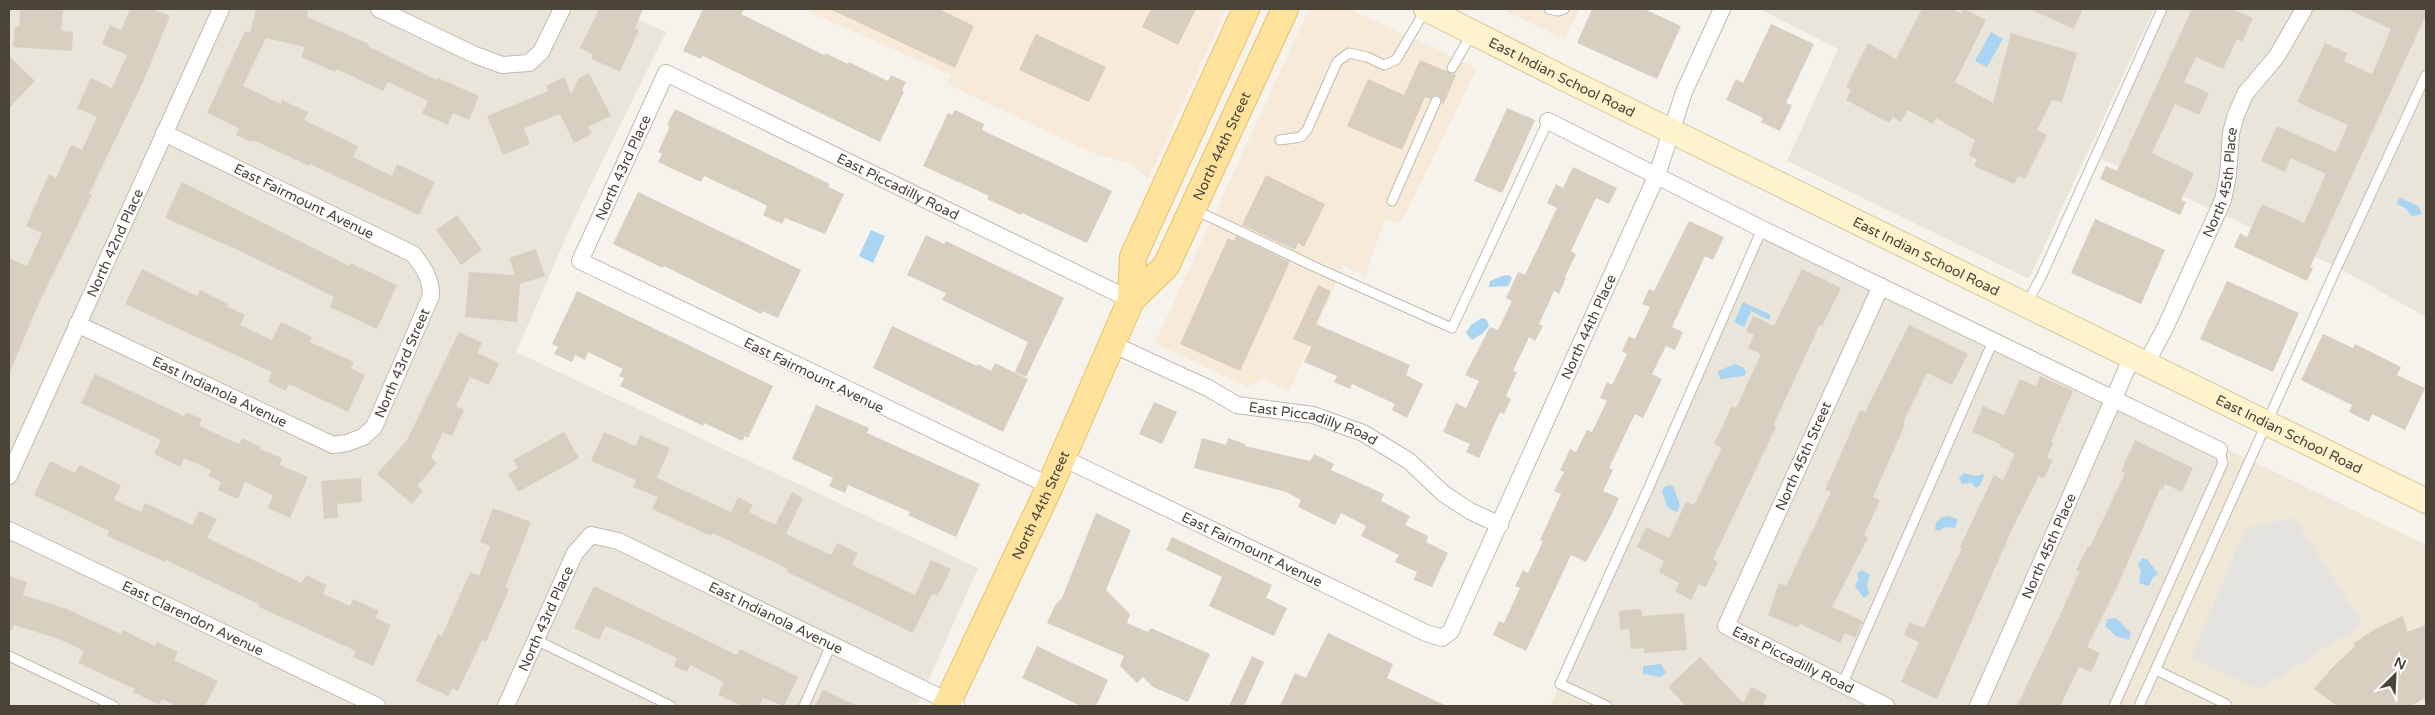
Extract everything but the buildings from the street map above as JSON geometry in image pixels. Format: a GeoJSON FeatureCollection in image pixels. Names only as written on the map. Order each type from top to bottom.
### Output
{"type":"FeatureCollection","features":[{"type":"Feature","properties":{"kind":"main road","name":"North 44th Street"},"geometry":{"type":"LineString","coordinates":[[951,705],[1063,458],[1131,300],[1133,257],[1246,9]]}},
{"type":"Feature","properties":{"kind":"main road","name":"North 44th Street"},"geometry":{"type":"LineString","coordinates":[[1131,300],[1166,266],[1285,9]]}},
{"type":"Feature","properties":{"kind":"main road","name":"East Indian School Road"},"geometry":{"type":"LineString","coordinates":[[1426,9],[2426,501]]}},
{"type":"Feature","properties":{"kind":"street","name":"North 42nd Place"},"geometry":{"type":"LineString","coordinates":[[9,476],[220,9]]}},
{"type":"Feature","properties":{"kind":"street"},"geometry":{"type":"LineString","coordinates":[[379,9],[475,55],[502,65],[530,64],[541,52],[562,9]]}},
{"type":"Feature","properties":{"kind":"street","name":"North 44th Place"},"geometry":{"type":"LineString","coordinates":[[1442,638],[1451,631],[1657,175],[1684,92],[1722,9]]}},
{"type":"Feature","properties":{"kind":"street","name":"North 45th Place"},"geometry":{"type":"LineString","coordinates":[[1978,706],[2113,398],[2166,326],[2223,200],[2228,175],[2230,133],[2245,94],[2277,56],[2292,33],[2304,9]]}},
{"type":"Feature","properties":{"kind":"street","name":"East Piccadilly Road"},"geometry":{"type":"LineString","coordinates":[[666,73],[1131,300]]}},
{"type":"Feature","properties":{"kind":"street","name":"North 43rd Place"},"geometry":{"type":"LineString","coordinates":[[580,261],[666,73]]}},
{"type":"Feature","properties":{"kind":"street"},"geometry":{"type":"LineString","coordinates":[[1548,121],[1762,228],[1994,339],[2219,450]]}},
{"type":"Feature","properties":{"kind":"street","name":"East Fairmount Avenue"},"geometry":{"type":"LineString","coordinates":[[164,133],[413,254],[426,270],[431,284]]}},
{"type":"Feature","properties":{"kind":"street","name":"East Fairmount Avenue"},"geometry":{"type":"LineString","coordinates":[[580,261],[1050,486]]}},
{"type":"Feature","properties":{"kind":"street","name":"North 43rd Street"},"geometry":{"type":"LineString","coordinates":[[363,437],[374,427],[384,408],[426,310],[431,296],[431,284]]}},
{"type":"Feature","properties":{"kind":"street","name":"North 45th Street"},"geometry":{"type":"LineString","coordinates":[[1726,626],[1881,286]]}},
{"type":"Feature","properties":{"kind":"street","name":"East Indianola Avenue"},"geometry":{"type":"LineString","coordinates":[[77,324],[314,438],[333,445],[347,443],[363,437]]}},
{"type":"Feature","properties":{"kind":"street","name":"East Piccadilly Road"},"geometry":{"type":"LineString","coordinates":[[1112,344],[1200,384],[1237,405],[1313,416],[1363,433],[1409,461],[1444,494],[1470,511],[1500,525]]}},
{"type":"Feature","properties":{"kind":"street","name":"East Fairmount Avenue"},"geometry":{"type":"LineString","coordinates":[[1063,458],[1426,633],[1442,638]]}},
{"type":"Feature","properties":{"kind":"street","name":"East Clarendon Avenue"},"geometry":{"type":"LineString","coordinates":[[9,530],[377,706]]}},
{"type":"Feature","properties":{"kind":"street","name":"North 43rd Place"},"geometry":{"type":"LineString","coordinates":[[506,706],[575,553],[591,535]]}},
{"type":"Feature","properties":{"kind":"street","name":"East Indianola Avenue"},"geometry":{"type":"LineString","coordinates":[[591,535],[618,541],[951,705]]}},
{"type":"Feature","properties":{"kind":"street","name":"East Piccadilly Road"},"geometry":{"type":"LineString","coordinates":[[1726,626],[1886,706]]}},
{"type":"Feature","properties":{"kind":"lane"},"geometry":{"type":"LineString","coordinates":[[1280,140],[1301,137],[1337,62],[1350,53],[1367,57],[1384,65],[1396,60],[1426,9]]}},
{"type":"Feature","properties":{"kind":"lane"},"geometry":{"type":"LineString","coordinates":[[1549,9],[1564,9]]}},
{"type":"Feature","properties":{"kind":"lane"},"geometry":{"type":"LineString","coordinates":[[2027,304],[2042,275],[2162,9]]}},
{"type":"Feature","properties":{"kind":"lane"},"geometry":{"type":"LineString","coordinates":[[1452,68],[1472,32]]}},
{"type":"Feature","properties":{"kind":"lane"},"geometry":{"type":"LineString","coordinates":[[2140,706],[2266,423],[2426,75]]}},
{"type":"Feature","properties":{"kind":"lane"},"geometry":{"type":"LineString","coordinates":[[1392,201],[1436,101]]}},
{"type":"Feature","properties":{"kind":"lane"},"geometry":{"type":"LineString","coordinates":[[1193,209],[1452,328],[1548,121]]}},
{"type":"Feature","properties":{"kind":"lane"},"geometry":{"type":"LineString","coordinates":[[1607,706],[1560,684],[1762,228]]}},
{"type":"Feature","properties":{"kind":"lane"},"geometry":{"type":"LineString","coordinates":[[1842,685],[1994,339]]}},
{"type":"Feature","properties":{"kind":"lane"},"geometry":{"type":"LineString","coordinates":[[2114,706],[2223,463],[2219,450]]}},
{"type":"Feature","properties":{"kind":"lane"},"geometry":{"type":"LineString","coordinates":[[536,640],[672,706]]}},
{"type":"Feature","properties":{"kind":"lane"},"geometry":{"type":"LineString","coordinates":[[804,706],[831,645]]}},
{"type":"Feature","properties":{"kind":"lane"},"geometry":{"type":"LineString","coordinates":[[9,656],[114,706]]}},
{"type":"Feature","properties":{"kind":"lane"},"geometry":{"type":"LineString","coordinates":[[2156,670],[2227,706]]}},
{"type":"Feature","properties":{"kind":"shaded area"},"geometry":{"type":"Polygon","coordinates":[[[9,9],[616,9],[666,32],[575,217],[516,352],[978,568],[917,706],[9,706],[9,9]]]}},
{"type":"Feature","properties":{"kind":"shaded area"},"geometry":{"type":"Polygon","coordinates":[[[803,9],[1226,9],[1148,179],[1132,164],[1093,153],[947,84],[951,75],[803,9]]]}},
{"type":"Feature","properties":{"kind":"shaded area"},"geometry":{"type":"Polygon","coordinates":[[[1309,9],[1350,9],[1477,68],[1401,223],[1385,218],[1365,277],[1344,265],[1289,392],[1264,379],[1247,387],[1155,343],[1309,9]]]}},
{"type":"Feature","properties":{"kind":"shaded area"},"geometry":{"type":"Polygon","coordinates":[[[1502,9],[1580,9],[1565,39],[1502,9]]]}},
{"type":"Feature","properties":{"kind":"shaded area"},"geometry":{"type":"Polygon","coordinates":[[[1760,9],[2154,9],[2029,279],[1787,161],[1838,49],[1760,9]]]}},
{"type":"Feature","properties":{"kind":"shaded area"},"geometry":{"type":"Polygon","coordinates":[[[2165,9],[2426,9],[2426,317],[2337,267],[2095,156],[2165,9]]]}},
{"type":"Feature","properties":{"kind":"shaded area"},"geometry":{"type":"Polygon","coordinates":[[[1762,229],[2229,450],[2114,706],[1607,706],[1560,684],[1762,229]]]}},
{"type":"Feature","properties":{"kind":"shaded area"},"geometry":{"type":"Polygon","coordinates":[[[2229,450],[2426,545],[2426,706],[2114,706],[2229,450]]]}},
{"type":"Feature","properties":{"kind":"shaded area"},"geometry":{"type":"Polygon","coordinates":[[[2294,518],[2363,624],[2260,689],[2191,658],[2246,528],[2294,518]]]}},
{"type":"Feature","properties":{"kind":"shaded area"},"geometry":{"type":"Polygon","coordinates":[[[1560,684],[1607,706],[1550,706],[1560,684]]]}},
{"type":"Feature","properties":{"kind":"water"},"geometry":{"type":"Polygon","coordinates":[[[1991,32],[2003,39],[1987,67],[1975,61],[1991,32]]]}},
{"type":"Feature","properties":{"kind":"water"},"geometry":{"type":"Polygon","coordinates":[[[2399,197],[2418,206],[2422,214],[2412,216],[2405,208],[2397,204],[2399,197]]]}},
{"type":"Feature","properties":{"kind":"water"},"geometry":{"type":"Polygon","coordinates":[[[871,230],[885,236],[873,263],[859,256],[871,230]]]}},
{"type":"Feature","properties":{"kind":"water"},"geometry":{"type":"Polygon","coordinates":[[[1509,275],[1512,278],[1508,286],[1489,287],[1490,281],[1509,275]]]}},
{"type":"Feature","properties":{"kind":"water"},"geometry":{"type":"Polygon","coordinates":[[[1743,302],[1771,315],[1769,320],[1751,311],[1744,327],[1734,322],[1743,302]]]}},
{"type":"Feature","properties":{"kind":"water"},"geometry":{"type":"Polygon","coordinates":[[[1482,318],[1487,320],[1489,326],[1483,333],[1472,340],[1466,333],[1471,325],[1482,318]]]}},
{"type":"Feature","properties":{"kind":"water"},"geometry":{"type":"Polygon","coordinates":[[[1735,364],[1744,368],[1746,373],[1744,376],[1720,379],[1718,371],[1735,364]]]}},
{"type":"Feature","properties":{"kind":"water"},"geometry":{"type":"Polygon","coordinates":[[[1964,473],[1976,476],[1983,474],[1980,486],[1976,488],[1972,483],[1962,484],[1959,478],[1964,473]]]}},
{"type":"Feature","properties":{"kind":"water"},"geometry":{"type":"Polygon","coordinates":[[[1673,486],[1680,505],[1677,512],[1668,508],[1662,492],[1664,487],[1673,486]]]}},
{"type":"Feature","properties":{"kind":"water"},"geometry":{"type":"Polygon","coordinates":[[[1949,516],[1958,519],[1955,528],[1945,527],[1938,531],[1935,530],[1936,522],[1942,517],[1949,516]]]}},
{"type":"Feature","properties":{"kind":"water"},"geometry":{"type":"Polygon","coordinates":[[[2142,558],[2147,559],[2158,574],[2153,577],[2149,586],[2139,583],[2141,571],[2138,565],[2142,558]]]}},
{"type":"Feature","properties":{"kind":"water"},"geometry":{"type":"Polygon","coordinates":[[[1862,570],[1870,575],[1867,584],[1869,594],[1864,598],[1855,586],[1858,580],[1857,573],[1862,570]]]}},
{"type":"Feature","properties":{"kind":"water"},"geometry":{"type":"Polygon","coordinates":[[[2116,618],[2131,633],[2129,640],[2116,636],[2105,626],[2108,619],[2116,618]]]}},
{"type":"Feature","properties":{"kind":"water"},"geometry":{"type":"Polygon","coordinates":[[[1661,664],[1666,673],[1661,677],[1643,674],[1643,666],[1661,664]]]}}]}
